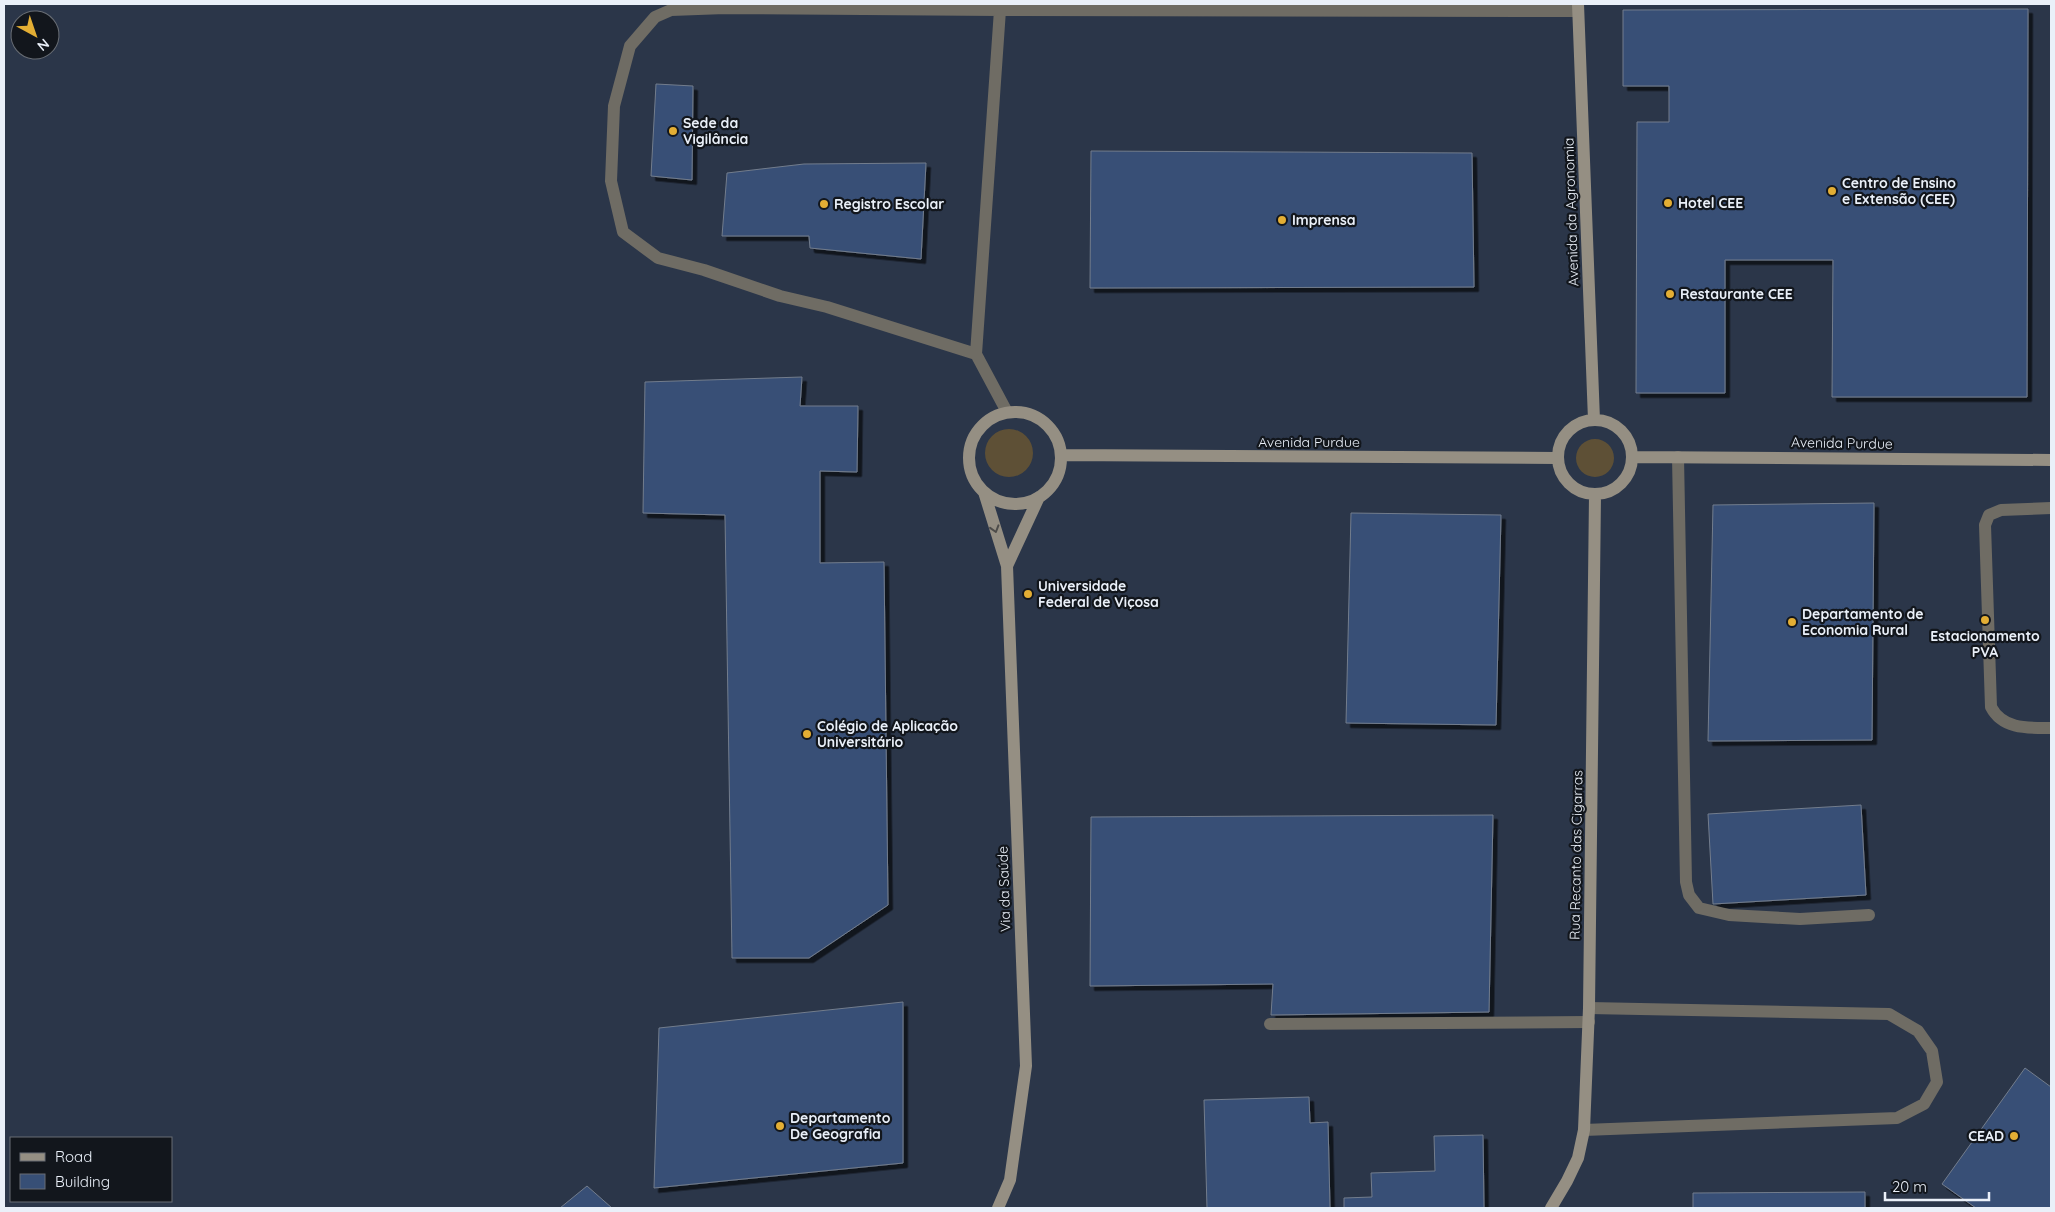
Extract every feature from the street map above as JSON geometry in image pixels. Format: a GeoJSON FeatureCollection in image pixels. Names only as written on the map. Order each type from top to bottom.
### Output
{"type":"FeatureCollection","features":[{"type":"Feature","properties":{"kind":"street","name":"Avenida da Agronomia"},"geometry":{"type":"LineString","coordinates":[[1578,7],[1594,420]]}},
{"type":"Feature","properties":{"kind":"street"},"geometry":{"type":"LineString","coordinates":[[1007,412],[1020,412],[1044,422],[1058,442],[1061,455],[1060,468],[1048,489],[1039,497],[1025,502],[1010,504],[996,500],[984,492],[974,481],[969,467],[969,452],[973,438],[982,426],[993,417],[1007,412]]}},
{"type":"Feature","properties":{"kind":"street"},"geometry":{"type":"LineString","coordinates":[[1594,420],[1606,421],[1621,431],[1630,445],[1632,457],[1631,468],[1626,479],[1607,493],[1595,495],[1573,488],[1565,480],[1557,458],[1564,436],[1572,427],[1594,420]]}},
{"type":"Feature","properties":{"kind":"street","name":"Avenida Purdue"},"geometry":{"type":"LineString","coordinates":[[1061,455],[1557,458]]}},
{"type":"Feature","properties":{"kind":"street","name":"Avenida Purdue"},"geometry":{"type":"LineString","coordinates":[[1632,457],[2051,460]]}},
{"type":"Feature","properties":{"kind":"street","name":"Via da Saúde"},"geometry":{"type":"LineString","coordinates":[[984,492],[1006,566],[1026,1066],[1010,1180],[998,1208]]}},
{"type":"Feature","properties":{"kind":"street","name":"Rua Recanto das Cigarras"},"geometry":{"type":"LineString","coordinates":[[1551,1208],[1578,1158],[1584,1130],[1589,1022],[1595,495]]}},
{"type":"Feature","properties":{"kind":"street","name":"Via da Saúde"},"geometry":{"type":"LineString","coordinates":[[1006,566],[1039,497]]}},
{"type":"Feature","properties":{"kind":"lane"},"geometry":{"type":"LineString","coordinates":[[976,354],[827,307],[780,296],[704,270],[658,258],[623,232],[611,181],[614,106],[630,46],[655,17],[671,10],[734,8],[1000,10],[1578,7]]}},
{"type":"Feature","properties":{"kind":"lane"},"geometry":{"type":"LineString","coordinates":[[1000,10],[976,354],[1007,412]]}},
{"type":"Feature","properties":{"kind":"lane"},"geometry":{"type":"LineString","coordinates":[[1678,457],[1685,872],[1689,895],[1699,908],[1729,915],[1800,919],[1869,916]]}},
{"type":"Feature","properties":{"kind":"lane"},"geometry":{"type":"LineString","coordinates":[[2051,508],[2001,510],[1989,515],[1985,525],[1991,707],[2000,719],[2020,728],[2051,728]]}},
{"type":"Feature","properties":{"kind":"lane"},"geometry":{"type":"LineString","coordinates":[[1584,1130],[1897,1118],[1924,1104],[1937,1082],[1932,1052],[1918,1031],[1890,1014],[1589,1008]]}},
{"type":"Feature","properties":{"kind":"lane"},"geometry":{"type":"LineString","coordinates":[[1270,1024],[1589,1022]]}},
{"type":"Feature","properties":{"kind":"shaded area","name":"Universidade Federal de Viçosa"},"geometry":{"type":"Polygon","coordinates":[[[4,4],[2051,4],[2051,1208],[4,1208],[4,4]]]}},
{"type":"Feature","properties":{"kind":"shaded area"},"geometry":{"type":"Polygon","coordinates":[[[1009,429],[1018,431],[1026,436],[1031,444],[1033,453],[1031,462],[1026,470],[1018,475],[1009,477],[1000,475],[992,470],[987,462],[985,453],[987,444],[992,436],[1000,431],[1009,429]]]}},
{"type":"Feature","properties":{"kind":"shaded area"},"geometry":{"type":"Polygon","coordinates":[[[1595,439],[1602,440],[1608,445],[1613,451],[1613,465],[1608,471],[1602,476],[1595,477],[1588,476],[1582,471],[1577,465],[1576,458],[1577,451],[1582,445],[1588,440],[1595,439]]]}},
{"type":"Feature","properties":{"kind":"building"},"geometry":{"type":"Polygon","coordinates":[[[1265,4],[1525,4],[1525,6],[1265,4]]]}},
{"type":"Feature","properties":{"kind":"building","name":"Centro de Ensino e Extensão (CEE)"},"geometry":{"type":"Polygon","coordinates":[[[2028,9],[2027,397],[1832,397],[1833,260],[1725,260],[1725,393],[1636,393],[1637,122],[1669,122],[1669,86],[1623,86],[1623,10],[2028,9]]]}},
{"type":"Feature","properties":{"kind":"building","name":"Sede da Vigilância"},"geometry":{"type":"Polygon","coordinates":[[[656,84],[693,86],[692,180],[651,176],[656,84]]]}},
{"type":"Feature","properties":{"kind":"building","name":"Imprensa"},"geometry":{"type":"Polygon","coordinates":[[[1091,151],[1472,153],[1474,287],[1090,288],[1091,151]]]}},
{"type":"Feature","properties":{"kind":"building","name":"Registro Escolar"},"geometry":{"type":"Polygon","coordinates":[[[926,163],[921,259],[810,248],[809,236],[722,236],[727,173],[804,164],[926,163]]]}},
{"type":"Feature","properties":{"kind":"building","name":"Colégio de Aplicação Universitário"},"geometry":{"type":"Polygon","coordinates":[[[802,377],[800,406],[858,406],[857,472],[820,471],[820,563],[884,562],[888,905],[809,958],[732,958],[725,515],[643,513],[645,382],[802,377]]]}},
{"type":"Feature","properties":{"kind":"building","name":"Departamento de Economia Rural"},"geometry":{"type":"Polygon","coordinates":[[[1874,503],[1872,740],[1708,741],[1713,505],[1874,503]]]}},
{"type":"Feature","properties":{"kind":"building"},"geometry":{"type":"Polygon","coordinates":[[[1351,513],[1501,515],[1496,725],[1346,723],[1351,513]]]}},
{"type":"Feature","properties":{"kind":"building"},"geometry":{"type":"Polygon","coordinates":[[[1861,805],[1866,895],[1713,904],[1708,814],[1861,805]]]}},
{"type":"Feature","properties":{"kind":"building"},"geometry":{"type":"Polygon","coordinates":[[[1493,815],[1489,1012],[1271,1015],[1273,984],[1090,986],[1091,817],[1493,815]]]}},
{"type":"Feature","properties":{"kind":"building","name":"Departamento De Geografia"},"geometry":{"type":"Polygon","coordinates":[[[903,1002],[903,1163],[654,1188],[659,1028],[903,1002]]]}},
{"type":"Feature","properties":{"kind":"building","name":"CEAD"},"geometry":{"type":"Polygon","coordinates":[[[2025,1068],[2051,1087],[2051,1208],[1976,1208],[1942,1184],[2025,1068]]]}},
{"type":"Feature","properties":{"kind":"building"},"geometry":{"type":"Polygon","coordinates":[[[1309,1097],[1310,1123],[1328,1122],[1330,1208],[1207,1208],[1204,1100],[1309,1097]]]}},
{"type":"Feature","properties":{"kind":"building"},"geometry":{"type":"Polygon","coordinates":[[[1483,1135],[1484,1208],[1344,1208],[1344,1198],[1372,1197],[1371,1173],[1435,1171],[1434,1136],[1483,1135]]]}},
{"type":"Feature","properties":{"kind":"building"},"geometry":{"type":"Polygon","coordinates":[[[587,1186],[612,1208],[560,1208],[587,1186]]]}},
{"type":"Feature","properties":{"kind":"building"},"geometry":{"type":"Polygon","coordinates":[[[1865,1192],[1865,1208],[1693,1208],[1693,1193],[1865,1192]]]}},
{"type":"Feature","properties":{"kind":"place","name":"Sede da Vigilância"},"geometry":{"type":"Point","coordinates":[673,131]}},
{"type":"Feature","properties":{"kind":"place","name":"Centro de Ensino e Extensão (CEE)"},"geometry":{"type":"Point","coordinates":[1832,191]}},
{"type":"Feature","properties":{"kind":"place","name":"Hotel CEE"},"geometry":{"type":"Point","coordinates":[1668,203]}},
{"type":"Feature","properties":{"kind":"place","name":"Registro Escolar"},"geometry":{"type":"Point","coordinates":[824,204]}},
{"type":"Feature","properties":{"kind":"place","name":"Imprensa"},"geometry":{"type":"Point","coordinates":[1282,220]}},
{"type":"Feature","properties":{"kind":"place","name":"Restaurante CEE"},"geometry":{"type":"Point","coordinates":[1670,294]}},
{"type":"Feature","properties":{"kind":"place","name":"Universidade Federal de Viçosa"},"geometry":{"type":"Point","coordinates":[1028,594]}},
{"type":"Feature","properties":{"kind":"place","name":"Estacionamento PVA"},"geometry":{"type":"Point","coordinates":[1985,620]}},
{"type":"Feature","properties":{"kind":"place","name":"Departamento de Economia Rural"},"geometry":{"type":"Point","coordinates":[1792,622]}},
{"type":"Feature","properties":{"kind":"place","name":"Colégio de Aplicação Universitário"},"geometry":{"type":"Point","coordinates":[807,734]}},
{"type":"Feature","properties":{"kind":"place","name":"Departamento De Geografia"},"geometry":{"type":"Point","coordinates":[780,1126]}},
{"type":"Feature","properties":{"kind":"place","name":"CEAD"},"geometry":{"type":"Point","coordinates":[2014,1136]}}]}
